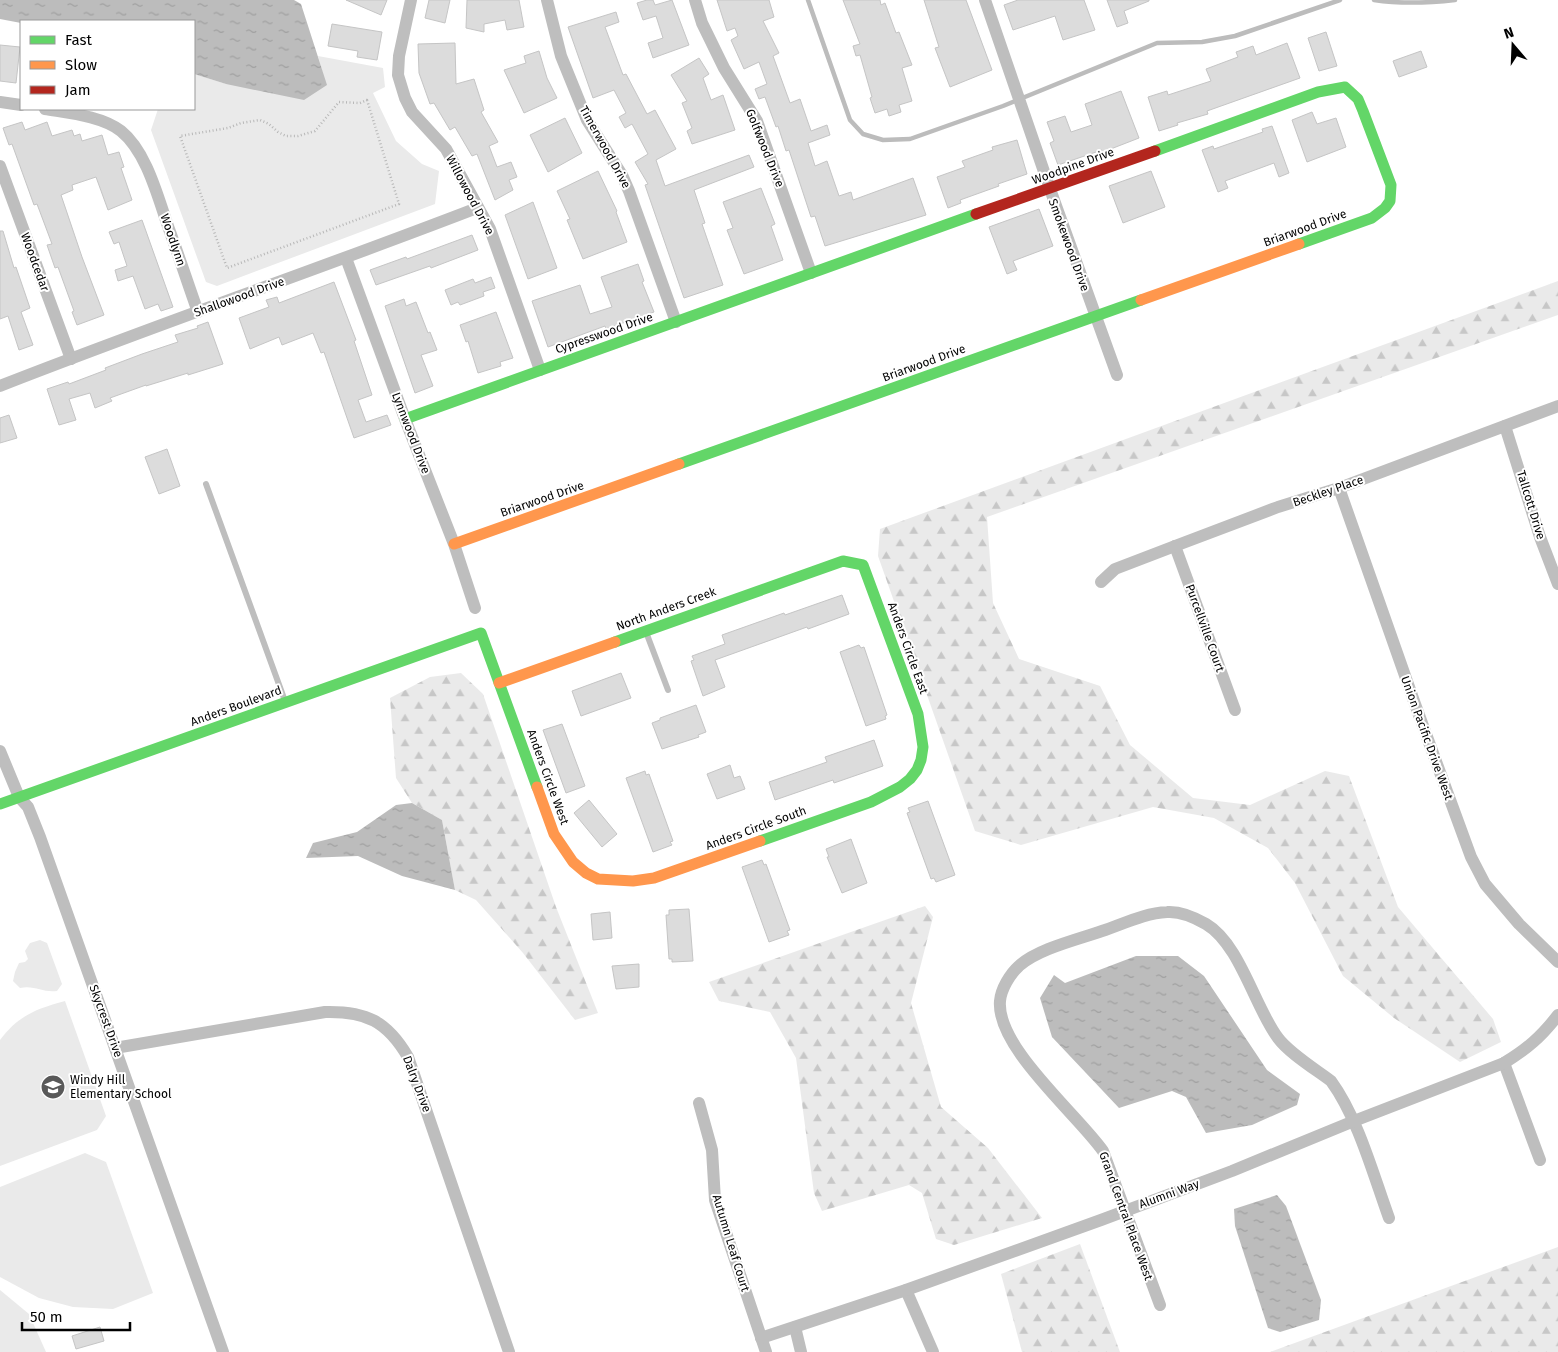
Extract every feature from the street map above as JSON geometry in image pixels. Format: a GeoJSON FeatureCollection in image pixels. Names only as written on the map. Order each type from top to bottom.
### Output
{"type":"FeatureCollection","features":[{"type":"Feature","properties":{"kind":"street","name":"Willowood Drive"},"geometry":{"type":"LineString","coordinates":[[411,0],[399,56],[398,75],[405,98],[412,112],[446,149],[490,229],[540,370]]}},
{"type":"Feature","properties":{"kind":"street","name":"Timerwood Drive"},"geometry":{"type":"LineString","coordinates":[[547,0],[565,65],[587,120],[622,175],[676,322]]}},
{"type":"Feature","properties":{"kind":"street","name":"Golfwood Drive"},"geometry":{"type":"LineString","coordinates":[[695,0],[702,23],[724,68],[757,121],[812,273]]}},
{"type":"Feature","properties":{"kind":"street","name":"Smokewood Drive"},"geometry":{"type":"LineString","coordinates":[[985,0],[1117,375]]}},
{"type":"Feature","properties":{"kind":"street","name":"Woodpine Drive"},"geometry":{"type":"LineString","coordinates":[[812,273],[1318,92],[1344,88],[1358,99],[1364,111],[1393,195]]}},
{"type":"Feature","properties":{"kind":"street"},"geometry":{"type":"LineString","coordinates":[[0,102],[20,105]]}},
{"type":"Feature","properties":{"kind":"street","name":"Woodlynn"},"geometry":{"type":"LineString","coordinates":[[51,110],[90,117],[119,130],[132,142],[146,168],[198,312]]}},
{"type":"Feature","properties":{"kind":"street","name":"Woodcedar"},"geometry":{"type":"LineString","coordinates":[[0,166],[71,359]]}},
{"type":"Feature","properties":{"kind":"street","name":"Briarwood Drive"},"geometry":{"type":"LineString","coordinates":[[454,544],[1372,218],[1388,207],[1393,195]]}},
{"type":"Feature","properties":{"kind":"street","name":"Shallowood Drive"},"geometry":{"type":"LineString","coordinates":[[0,386],[477,208]]}},
{"type":"Feature","properties":{"kind":"street","name":"Lynnwood Drive"},"geometry":{"type":"LineString","coordinates":[[346,258],[405,419],[454,544],[475,608]]}},
{"type":"Feature","properties":{"kind":"street","name":"Cypresswood Drive"},"geometry":{"type":"LineString","coordinates":[[405,419],[812,273]]}},
{"type":"Feature","properties":{"kind":"street","name":"Beckley Place"},"geometry":{"type":"LineString","coordinates":[[1101,582],[1116,569],[1175,546],[1278,507],[1339,488],[1558,406]]}},
{"type":"Feature","properties":{"kind":"street","name":"Tallcott Drive"},"geometry":{"type":"LineString","coordinates":[[1505,426],[1540,537],[1558,584]]}},
{"type":"Feature","properties":{"kind":"street","name":"Union Pacific Drive West"},"geometry":{"type":"LineString","coordinates":[[1339,488],[1415,704],[1472,857],[1485,884],[1519,924],[1558,962]]}},
{"type":"Feature","properties":{"kind":"street","name":"Purcellville Court"},"geometry":{"type":"LineString","coordinates":[[1175,546],[1235,710]]}},
{"type":"Feature","properties":{"kind":"street","name":"North Anders Creek"},"geometry":{"type":"LineString","coordinates":[[499,683],[843,561]]}},
{"type":"Feature","properties":{"kind":"street","name":"Anders Circle East"},"geometry":{"type":"LineString","coordinates":[[843,561],[863,565],[918,714],[924,748],[920,762]]}},
{"type":"Feature","properties":{"kind":"street","name":"Anders Boulevard"},"geometry":{"type":"LineString","coordinates":[[0,804],[481,633]]}},
{"type":"Feature","properties":{"kind":"street","name":"Anders Circle West"},"geometry":{"type":"LineString","coordinates":[[481,633],[554,834],[573,862],[586,872]]}},
{"type":"Feature","properties":{"kind":"street","name":"Skycrest Drive"},"geometry":{"type":"LineString","coordinates":[[0,751],[19,798],[28,807],[37,829],[220,1351]]}},
{"type":"Feature","properties":{"kind":"street","name":"Anders Circle South"},"geometry":{"type":"LineString","coordinates":[[586,872],[598,879],[634,881],[654,878],[871,802],[908,782],[920,762]]}},
{"type":"Feature","properties":{"kind":"street","name":"Grand Central Place West"},"geometry":{"type":"LineString","coordinates":[[1160,1305],[1103,1151],[1092,1135],[1024,1060],[1009,1035],[1002,1017],[1000,1001],[1005,982],[1019,965],[1034,956],[1058,946],[1140,918],[1167,912],[1191,916],[1209,926],[1221,938],[1241,968],[1270,1027],[1279,1040],[1331,1081],[1354,1121]]}},
{"type":"Feature","properties":{"kind":"street","name":"Dalry Drive"},"geometry":{"type":"LineString","coordinates":[[115,1048],[325,1012],[347,1011],[379,1023],[398,1039],[408,1057],[509,1352]]}},
{"type":"Feature","properties":{"kind":"street","name":"Alumni Way"},"geometry":{"type":"LineString","coordinates":[[761,1338],[906,1290],[1232,1171],[1504,1063],[1525,1050],[1546,1031],[1558,1015]]}},
{"type":"Feature","properties":{"kind":"street"},"geometry":{"type":"LineString","coordinates":[[1504,1063],[1540,1160]]}},
{"type":"Feature","properties":{"kind":"street","name":"Autumn Leaf Court"},"geometry":{"type":"LineString","coordinates":[[699,1103],[712,1150],[715,1200],[766,1352]]}},
{"type":"Feature","properties":{"kind":"street"},"geometry":{"type":"LineString","coordinates":[[1354,1121],[1389,1218]]}},
{"type":"Feature","properties":{"kind":"street"},"geometry":{"type":"LineString","coordinates":[[906,1290],[933,1352]]}},
{"type":"Feature","properties":{"kind":"street"},"geometry":{"type":"LineString","coordinates":[[795,1327],[801,1352]]}},
{"type":"Feature","properties":{"kind":"lane"},"geometry":{"type":"LineString","coordinates":[[206,484],[286,702]]}},
{"type":"Feature","properties":{"kind":"lane"},"geometry":{"type":"LineString","coordinates":[[646,631],[668,690]]}},
{"type":"Feature","properties":{"kind":"path"},"geometry":{"type":"LineString","coordinates":[[367,100],[399,204],[227,268],[180,136],[228,128],[241,123],[260,120],[286,136],[298,136],[315,131],[339,102],[360,103],[367,100]]}},
{"type":"Feature","properties":{"kind":"green space"},"geometry":{"type":"Polygon","coordinates":[[[318,56],[383,68],[385,87],[373,93],[396,141],[422,164],[439,171],[435,204],[217,286],[206,282],[151,130],[158,110],[195,110],[195,74],[226,84],[326,85],[318,56]]]}},
{"type":"Feature","properties":{"kind":"green space"},"geometry":{"type":"Polygon","coordinates":[[[1558,281],[1558,315],[987,517],[993,603],[1019,659],[1100,686],[1130,745],[1193,798],[1250,805],[1325,771],[1349,776],[1398,907],[1493,1019],[1501,1042],[1460,1062],[1394,1018],[1343,976],[1295,883],[1268,848],[1214,818],[1153,807],[1021,845],[975,831],[878,556],[880,529],[1558,281]]]}},
{"type":"Feature","properties":{"kind":"green space"},"geometry":{"type":"Polygon","coordinates":[[[461,673],[483,694],[556,907],[598,1013],[575,1020],[523,953],[476,900],[455,890],[442,820],[412,803],[396,778],[390,698],[430,677],[461,673]]]}},
{"type":"Feature","properties":{"kind":"green space"},"geometry":{"type":"Polygon","coordinates":[[[925,906],[933,917],[911,1003],[941,1107],[988,1148],[1042,1218],[954,1245],[936,1239],[922,1193],[909,1185],[822,1211],[814,1193],[796,1058],[770,1012],[719,1001],[709,982],[925,906]]]}},
{"type":"Feature","properties":{"kind":"green space"},"geometry":{"type":"Polygon","coordinates":[[[40,940],[47,943],[62,984],[57,991],[30,987],[20,988],[13,981],[19,963],[25,962],[28,959],[25,951],[30,943],[40,940]]]}},
{"type":"Feature","properties":{"kind":"green space"},"geometry":{"type":"Polygon","coordinates":[[[65,1001],[106,1116],[97,1130],[0,1166],[0,1040],[14,1024],[29,1014],[65,1001]]]}},
{"type":"Feature","properties":{"kind":"green space"},"geometry":{"type":"Polygon","coordinates":[[[85,1153],[106,1162],[153,1293],[113,1309],[73,1307],[39,1298],[0,1277],[0,1187],[85,1153]]]}},
{"type":"Feature","properties":{"kind":"green space"},"geometry":{"type":"Polygon","coordinates":[[[1080,1244],[1120,1352],[1022,1352],[1001,1274],[1080,1244]]]}},
{"type":"Feature","properties":{"kind":"green space"},"geometry":{"type":"Polygon","coordinates":[[[1558,1247],[1558,1352],[1270,1352],[1558,1247]]]}},
{"type":"Feature","properties":{"kind":"green space"},"geometry":{"type":"Polygon","coordinates":[[[0,1290],[29,1314],[46,1352],[0,1352],[0,1290]]]}},
{"type":"Feature","properties":{"kind":"water"},"geometry":{"type":"Polygon","coordinates":[[[0,0],[294,0],[301,4],[327,85],[304,100],[226,84],[195,74],[195,20],[20,20],[20,23],[0,19],[0,0]]]}},
{"type":"Feature","properties":{"kind":"water"},"geometry":{"type":"Polygon","coordinates":[[[412,803],[442,820],[455,890],[402,876],[358,856],[306,858],[313,843],[357,832],[396,805],[412,803]]]}},
{"type":"Feature","properties":{"kind":"water"},"geometry":{"type":"Polygon","coordinates":[[[1136,956],[1178,956],[1204,976],[1267,1070],[1300,1094],[1297,1105],[1252,1125],[1206,1133],[1186,1097],[1172,1091],[1119,1108],[1052,1037],[1040,998],[1054,975],[1065,983],[1136,956]]]}},
{"type":"Feature","properties":{"kind":"water"},"geometry":{"type":"Polygon","coordinates":[[[1277,1195],[1286,1206],[1321,1300],[1319,1320],[1280,1332],[1268,1328],[1235,1226],[1234,1209],[1277,1195]]]}},
{"type":"Feature","properties":{"kind":"building"},"geometry":{"type":"Polygon","coordinates":[[[346,0],[387,0],[381,15],[346,0]]]}},
{"type":"Feature","properties":{"kind":"building"},"geometry":{"type":"Polygon","coordinates":[[[429,0],[450,0],[445,23],[425,18],[429,0]]]}},
{"type":"Feature","properties":{"kind":"building"},"geometry":{"type":"Polygon","coordinates":[[[467,0],[519,0],[524,27],[507,30],[505,20],[484,24],[484,32],[466,28],[467,0]]]}},
{"type":"Feature","properties":{"kind":"building"},"geometry":{"type":"Polygon","coordinates":[[[653,0],[655,5],[672,0],[689,45],[653,58],[648,43],[663,38],[656,16],[643,20],[637,3],[653,0]]]}},
{"type":"Feature","properties":{"kind":"building"},"geometry":{"type":"Polygon","coordinates":[[[717,0],[769,0],[774,17],[763,21],[779,53],[773,56],[790,103],[800,99],[811,131],[827,125],[830,135],[808,143],[815,166],[827,161],[839,196],[851,192],[853,200],[913,178],[926,215],[825,246],[815,216],[811,217],[789,150],[786,151],[778,126],[776,127],[765,97],[759,99],[755,89],[767,84],[759,62],[744,69],[731,40],[738,36],[735,28],[727,31],[717,0]]]}},
{"type":"Feature","properties":{"kind":"building"},"geometry":{"type":"Polygon","coordinates":[[[843,0],[880,0],[881,5],[885,3],[896,33],[899,32],[912,65],[902,68],[912,101],[899,105],[901,112],[889,116],[887,109],[875,113],[860,55],[856,56],[853,46],[860,44],[843,0]]]}},
{"type":"Feature","properties":{"kind":"building"},"geometry":{"type":"Polygon","coordinates":[[[924,0],[966,0],[992,70],[950,87],[935,48],[939,47],[924,0]]]}},
{"type":"Feature","properties":{"kind":"building"},"geometry":{"type":"Polygon","coordinates":[[[1018,0],[1084,0],[1095,30],[1063,40],[1055,16],[1013,30],[1004,5],[1018,0]]]}},
{"type":"Feature","properties":{"kind":"building"},"geometry":{"type":"Polygon","coordinates":[[[1107,0],[1149,1],[1124,11],[1128,23],[1117,27],[1107,0]]]}},
{"type":"Feature","properties":{"kind":"building"},"geometry":{"type":"Polygon","coordinates":[[[616,12],[619,22],[605,27],[623,75],[626,74],[647,114],[655,110],[676,149],[656,160],[665,186],[749,155],[754,167],[694,190],[705,223],[702,224],[723,285],[684,298],[645,185],[648,184],[635,162],[648,154],[632,124],[625,128],[619,117],[626,113],[614,90],[593,98],[568,27],[616,12]]]}},
{"type":"Feature","properties":{"kind":"building"},"geometry":{"type":"Polygon","coordinates":[[[332,24],[382,32],[377,60],[357,57],[358,51],[328,46],[332,24]]]}},
{"type":"Feature","properties":{"kind":"building"},"geometry":{"type":"Polygon","coordinates":[[[1326,32],[1337,66],[1319,71],[1308,38],[1326,32]]]}},
{"type":"Feature","properties":{"kind":"building"},"geometry":{"type":"Polygon","coordinates":[[[455,43],[456,84],[474,79],[484,110],[481,112],[498,142],[489,146],[497,167],[511,162],[517,177],[509,180],[513,190],[495,200],[477,154],[472,156],[455,127],[450,130],[434,103],[430,104],[419,73],[418,44],[455,43]]]}},
{"type":"Feature","properties":{"kind":"building"},"geometry":{"type":"Polygon","coordinates":[[[1287,43],[1300,78],[1207,111],[1208,114],[1177,123],[1178,125],[1159,131],[1148,97],[1167,91],[1168,95],[1211,81],[1206,69],[1238,57],[1236,52],[1253,46],[1256,55],[1287,43]]]}},
{"type":"Feature","properties":{"kind":"building"},"geometry":{"type":"Polygon","coordinates":[[[0,45],[20,47],[16,83],[0,81],[0,45]]]}},
{"type":"Feature","properties":{"kind":"building"},"geometry":{"type":"Polygon","coordinates":[[[539,51],[547,78],[557,98],[524,113],[504,70],[526,63],[524,56],[539,51]]]}},
{"type":"Feature","properties":{"kind":"building"},"geometry":{"type":"Polygon","coordinates":[[[1421,51],[1427,67],[1399,77],[1393,61],[1421,51]]]}},
{"type":"Feature","properties":{"kind":"building"},"geometry":{"type":"Polygon","coordinates":[[[699,58],[709,74],[703,78],[711,100],[723,95],[735,130],[692,144],[687,131],[692,128],[682,103],[687,101],[671,75],[699,58]]]}},
{"type":"Feature","properties":{"kind":"building"},"geometry":{"type":"Polygon","coordinates":[[[1121,91],[1139,138],[1103,152],[1102,150],[1058,165],[1050,143],[1054,141],[1047,122],[1065,116],[1071,132],[1092,125],[1085,104],[1121,91]]]}},
{"type":"Feature","properties":{"kind":"building"},"geometry":{"type":"Polygon","coordinates":[[[1312,112],[1317,124],[1336,118],[1346,147],[1307,162],[1292,120],[1312,112]]]}},
{"type":"Feature","properties":{"kind":"building"},"geometry":{"type":"Polygon","coordinates":[[[565,118],[582,153],[548,172],[530,135],[565,118]]]}},
{"type":"Feature","properties":{"kind":"building"},"geometry":{"type":"Polygon","coordinates":[[[22,122],[25,130],[47,122],[52,136],[72,130],[74,136],[80,134],[82,141],[102,135],[108,155],[119,152],[124,167],[121,168],[132,200],[108,210],[96,177],[72,185],[73,190],[61,195],[104,315],[77,325],[72,312],[74,311],[58,267],[55,268],[47,245],[52,244],[37,204],[34,205],[12,144],[9,145],[3,128],[22,122]]]}},
{"type":"Feature","properties":{"kind":"building"},"geometry":{"type":"Polygon","coordinates":[[[1272,126],[1289,173],[1279,177],[1274,163],[1225,181],[1228,188],[1218,192],[1202,150],[1213,146],[1214,149],[1263,132],[1262,129],[1272,126]]]}},
{"type":"Feature","properties":{"kind":"building"},"geometry":{"type":"Polygon","coordinates":[[[1017,140],[1027,174],[960,200],[961,203],[948,208],[937,177],[965,167],[962,161],[993,150],[992,147],[1017,140]]]}},
{"type":"Feature","properties":{"kind":"building"},"geometry":{"type":"Polygon","coordinates":[[[598,171],[617,211],[627,242],[583,259],[567,220],[570,219],[557,191],[598,171]]]}},
{"type":"Feature","properties":{"kind":"building"},"geometry":{"type":"Polygon","coordinates":[[[1151,171],[1165,207],[1123,223],[1109,186],[1151,171]]]}},
{"type":"Feature","properties":{"kind":"building"},"geometry":{"type":"Polygon","coordinates":[[[761,188],[775,224],[771,226],[783,260],[744,274],[727,230],[733,228],[723,202],[761,188]]]}},
{"type":"Feature","properties":{"kind":"building"},"geometry":{"type":"Polygon","coordinates":[[[533,202],[557,268],[528,279],[505,215],[533,202]]]}},
{"type":"Feature","properties":{"kind":"building"},"geometry":{"type":"Polygon","coordinates":[[[1039,209],[1053,246],[1013,261],[1017,270],[1007,274],[989,227],[1039,209]]]}},
{"type":"Feature","properties":{"kind":"building"},"geometry":{"type":"Polygon","coordinates":[[[142,220],[173,307],[161,311],[158,304],[145,309],[133,276],[118,281],[115,270],[127,266],[119,242],[114,244],[109,232],[142,220]]]}},
{"type":"Feature","properties":{"kind":"building"},"geometry":{"type":"Polygon","coordinates":[[[0,231],[3,231],[14,268],[16,267],[30,308],[21,312],[33,345],[19,350],[8,316],[0,319],[0,231]]]}},
{"type":"Feature","properties":{"kind":"building"},"geometry":{"type":"Polygon","coordinates":[[[472,235],[478,250],[431,268],[430,266],[376,285],[370,270],[406,257],[407,259],[472,235]]]}},
{"type":"Feature","properties":{"kind":"building"},"geometry":{"type":"Polygon","coordinates":[[[638,264],[644,281],[642,282],[654,312],[606,329],[605,326],[548,347],[532,301],[580,285],[590,314],[612,307],[601,277],[638,264]]]}},
{"type":"Feature","properties":{"kind":"building"},"geometry":{"type":"Polygon","coordinates":[[[491,277],[495,288],[483,292],[484,296],[460,305],[458,302],[451,305],[445,290],[473,279],[475,283],[491,277]]]}},
{"type":"Feature","properties":{"kind":"building"},"geometry":{"type":"Polygon","coordinates":[[[334,282],[356,340],[354,341],[372,395],[358,400],[366,422],[387,415],[391,425],[354,438],[324,352],[321,353],[313,333],[282,345],[279,337],[250,349],[239,318],[269,307],[266,300],[277,297],[279,303],[334,282]]]}},
{"type":"Feature","properties":{"kind":"building"},"geometry":{"type":"Polygon","coordinates":[[[404,299],[406,306],[416,302],[437,350],[421,355],[433,386],[415,393],[385,306],[404,299]]]}},
{"type":"Feature","properties":{"kind":"building"},"geometry":{"type":"Polygon","coordinates":[[[496,312],[513,358],[500,362],[501,366],[478,373],[468,341],[466,342],[460,325],[496,312]]]}},
{"type":"Feature","properties":{"kind":"building"},"geometry":{"type":"Polygon","coordinates":[[[208,322],[223,364],[146,385],[110,398],[112,401],[95,408],[90,393],[69,399],[76,420],[59,425],[47,389],[68,382],[69,384],[106,370],[105,368],[178,342],[175,335],[198,328],[197,326],[208,322]]]}},
{"type":"Feature","properties":{"kind":"building"},"geometry":{"type":"Polygon","coordinates":[[[9,415],[17,438],[0,443],[0,418],[9,415]]]}},
{"type":"Feature","properties":{"kind":"building"},"geometry":{"type":"Polygon","coordinates":[[[167,449],[180,486],[159,494],[145,457],[167,449]]]}},
{"type":"Feature","properties":{"kind":"building"},"geometry":{"type":"Polygon","coordinates":[[[842,595],[849,614],[715,660],[725,687],[703,696],[691,661],[694,660],[692,656],[725,644],[722,635],[842,595]]]}},
{"type":"Feature","properties":{"kind":"building"},"geometry":{"type":"Polygon","coordinates":[[[859,645],[861,648],[864,647],[887,715],[885,716],[886,719],[866,726],[840,652],[859,645]]]}},
{"type":"Feature","properties":{"kind":"building"},"geometry":{"type":"Polygon","coordinates":[[[621,673],[631,698],[581,716],[572,691],[621,673]]]}},
{"type":"Feature","properties":{"kind":"building"},"geometry":{"type":"Polygon","coordinates":[[[696,705],[706,732],[698,735],[699,737],[662,749],[652,723],[660,720],[660,718],[696,705]]]}},
{"type":"Feature","properties":{"kind":"building"},"geometry":{"type":"Polygon","coordinates":[[[562,724],[585,786],[566,793],[543,730],[562,724]]]}},
{"type":"Feature","properties":{"kind":"building"},"geometry":{"type":"Polygon","coordinates":[[[874,740],[883,766],[834,783],[833,780],[775,800],[769,782],[827,762],[825,757],[874,740]]]}},
{"type":"Feature","properties":{"kind":"building"},"geometry":{"type":"Polygon","coordinates":[[[730,765],[734,778],[740,776],[745,789],[717,799],[707,774],[730,765]]]}},
{"type":"Feature","properties":{"kind":"building"},"geometry":{"type":"Polygon","coordinates":[[[645,771],[646,775],[649,774],[673,841],[670,842],[672,845],[653,852],[626,778],[645,771]]]}},
{"type":"Feature","properties":{"kind":"building"},"geometry":{"type":"Polygon","coordinates":[[[589,800],[617,834],[602,847],[574,813],[589,800]]]}},
{"type":"Feature","properties":{"kind":"building"},"geometry":{"type":"Polygon","coordinates":[[[928,801],[955,875],[936,882],[934,878],[931,879],[907,813],[910,812],[908,808],[928,801]]]}},
{"type":"Feature","properties":{"kind":"building"},"geometry":{"type":"Polygon","coordinates":[[[851,839],[867,883],[842,893],[827,857],[829,857],[826,849],[851,839]]]}},
{"type":"Feature","properties":{"kind":"building"},"geometry":{"type":"Polygon","coordinates":[[[762,860],[764,865],[766,864],[790,930],[787,931],[789,935],[769,942],[742,867],[762,860]]]}},
{"type":"Feature","properties":{"kind":"building"},"geometry":{"type":"Polygon","coordinates":[[[689,909],[693,961],[672,962],[672,959],[669,959],[666,915],[669,915],[669,910],[689,909]]]}},
{"type":"Feature","properties":{"kind":"building"},"geometry":{"type":"Polygon","coordinates":[[[610,912],[612,938],[593,940],[591,914],[610,912]]]}},
{"type":"Feature","properties":{"kind":"building"},"geometry":{"type":"Polygon","coordinates":[[[639,964],[639,987],[616,989],[612,966],[639,964]]]}},
{"type":"Feature","properties":{"kind":"building"},"geometry":{"type":"Polygon","coordinates":[[[100,1327],[104,1341],[76,1349],[72,1336],[100,1327]]]}},
{"type":"Feature","properties":{"kind":"waterway"},"geometry":{"type":"LineString","coordinates":[[808,0],[850,120],[863,134],[883,140],[910,139],[1003,106],[1157,43],[1202,42],[1235,36],[1340,0]]}},
{"type":"Feature","properties":{"kind":"waterway"},"geometry":{"type":"LineString","coordinates":[[1374,0],[1414,3],[1455,0]]}},
{"type":"Feature","properties":{"kind":"traffic: fast"},"geometry":{"type":"LineString","coordinates":[[1155,151],[1318,92],[1345,87],[1358,99],[1363,111],[1391,185],[1390,201],[1385,208],[1372,218],[1299,244]]}},
{"type":"Feature","properties":{"kind":"traffic: fast"},"geometry":{"type":"LineString","coordinates":[[405,419],[976,214]]}},
{"type":"Feature","properties":{"kind":"traffic: fast"},"geometry":{"type":"LineString","coordinates":[[679,464],[1141,300]]}},
{"type":"Feature","properties":{"kind":"traffic: fast"},"geometry":{"type":"LineString","coordinates":[[615,642],[843,561],[863,565],[918,714],[923,747],[921,760],[917,770],[910,779],[900,787],[871,802],[760,841]]}},
{"type":"Feature","properties":{"kind":"traffic: fast"},"geometry":{"type":"LineString","coordinates":[[0,804],[481,633],[537,787]]}},
{"type":"Feature","properties":{"kind":"traffic: slow"},"geometry":{"type":"LineString","coordinates":[[1141,300],[1299,244]]}},
{"type":"Feature","properties":{"kind":"traffic: slow"},"geometry":{"type":"LineString","coordinates":[[454,544],[679,464]]}},
{"type":"Feature","properties":{"kind":"traffic: slow"},"geometry":{"type":"LineString","coordinates":[[499,683],[615,642]]}},
{"type":"Feature","properties":{"kind":"traffic: slow"},"geometry":{"type":"LineString","coordinates":[[537,787],[554,834],[573,862],[586,873],[598,879],[633,881],[654,878],[760,841]]}},
{"type":"Feature","properties":{"kind":"traffic: jam"},"geometry":{"type":"LineString","coordinates":[[976,214],[1155,151]]}},
{"type":"Feature","properties":{"kind":"place","name":"Windy Hill Elementary School"},"geometry":{"type":"Point","coordinates":[53,1087]}}]}
